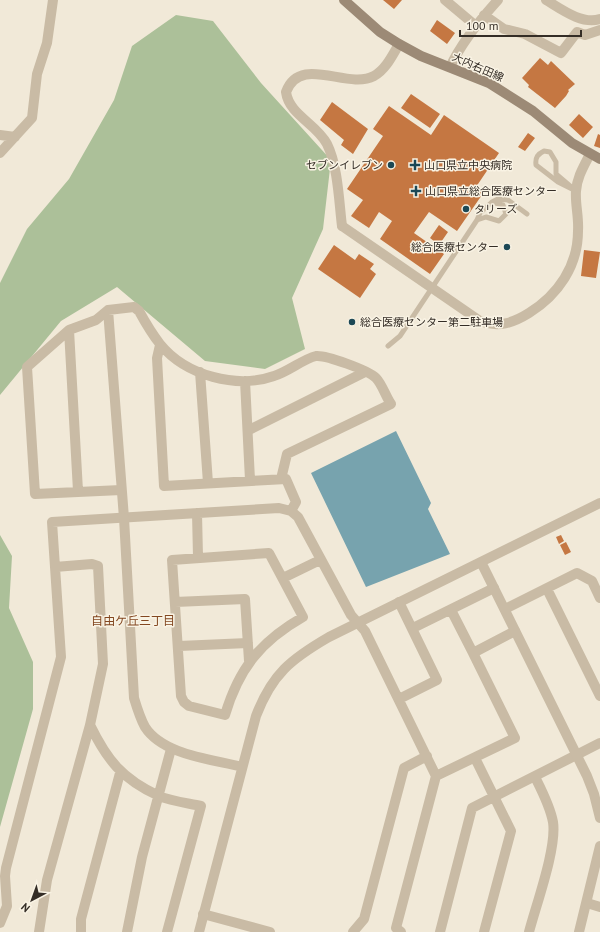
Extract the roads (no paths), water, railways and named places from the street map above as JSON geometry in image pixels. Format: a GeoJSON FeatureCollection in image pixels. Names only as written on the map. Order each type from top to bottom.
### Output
{"type":"FeatureCollection","features":[{"type":"Feature","properties":{"kind":"main road","name":"大内右田線"},"geometry":{"type":"LineString","coordinates":[[344,0],[380,32],[399,44],[421,56],[490,83],[533,111],[572,143],[600,159]]}},
{"type":"Feature","properties":{"kind":"street"},"geometry":{"type":"LineString","coordinates":[[0,153],[32,118],[37,74],[47,43],[53,0]]}},
{"type":"Feature","properties":{"kind":"street"},"geometry":{"type":"LineString","coordinates":[[444,0],[476,26]]}},
{"type":"Feature","properties":{"kind":"street"},"geometry":{"type":"LineString","coordinates":[[450,67],[458,51],[484,15],[498,0]]}},
{"type":"Feature","properties":{"kind":"street"},"geometry":{"type":"LineString","coordinates":[[546,0],[558,3],[583,20],[593,21],[600,19]]}},
{"type":"Feature","properties":{"kind":"street"},"geometry":{"type":"LineString","coordinates":[[484,15],[504,30],[525,34],[561,53],[577,32],[585,35],[600,30]]}},
{"type":"Feature","properties":{"kind":"street"},"geometry":{"type":"LineString","coordinates":[[399,44],[382,70],[373,76],[354,79],[302,74],[292,80],[286,92],[290,104],[314,126],[327,144],[332,157],[342,226],[469,314],[488,324],[499,325],[512,322],[543,304],[561,284],[573,259],[578,231],[576,192],[578,177],[590,154]]}},
{"type":"Feature","properties":{"kind":"street"},"geometry":{"type":"LineString","coordinates":[[0,135],[15,137]]}},
{"type":"Feature","properties":{"kind":"street"},"geometry":{"type":"LineString","coordinates":[[121,490],[34,494],[27,367],[70,330],[96,320],[108,310],[134,307],[139,311],[160,345],[184,365],[219,378],[245,381],[276,376],[317,356],[337,360],[376,378],[390,404],[287,454],[281,479]]}},
{"type":"Feature","properties":{"kind":"street"},"geometry":{"type":"LineString","coordinates":[[108,310],[124,518],[134,698],[145,726],[152,735],[171,749],[242,767]]}},
{"type":"Feature","properties":{"kind":"street"},"geometry":{"type":"LineString","coordinates":[[70,330],[78,491]]}},
{"type":"Feature","properties":{"kind":"street"},"geometry":{"type":"LineString","coordinates":[[160,345],[157,358],[164,486],[286,479],[296,502],[292,511]]}},
{"type":"Feature","properties":{"kind":"street"},"geometry":{"type":"LineString","coordinates":[[200,372],[208,483]]}},
{"type":"Feature","properties":{"kind":"street"},"geometry":{"type":"LineString","coordinates":[[249,430],[365,372]]}},
{"type":"Feature","properties":{"kind":"street"},"geometry":{"type":"LineString","coordinates":[[245,381],[249,430],[250,480]]}},
{"type":"Feature","properties":{"kind":"street"},"geometry":{"type":"LineString","coordinates":[[199,932],[242,767],[261,703],[278,674],[302,652],[399,602],[600,503]]}},
{"type":"Feature","properties":{"kind":"street"},"geometry":{"type":"LineString","coordinates":[[0,923],[7,906],[5,876],[6,868],[60,657],[52,522],[279,508],[292,511],[298,517],[351,615],[359,622],[399,699],[436,776],[396,928],[401,932]]}},
{"type":"Feature","properties":{"kind":"street"},"geometry":{"type":"LineString","coordinates":[[198,513],[198,557]]}},
{"type":"Feature","properties":{"kind":"street"},"geometry":{"type":"LineString","coordinates":[[269,553],[303,617],[282,629],[249,661],[231,695],[225,715],[189,706],[184,702],[181,696],[179,646],[172,560],[198,557],[269,553]]}},
{"type":"Feature","properties":{"kind":"street"},"geometry":{"type":"LineString","coordinates":[[283,578],[320,560]]}},
{"type":"Feature","properties":{"kind":"street"},"geometry":{"type":"LineString","coordinates":[[481,562],[576,754],[594,794],[600,818]]}},
{"type":"Feature","properties":{"kind":"street"},"geometry":{"type":"LineString","coordinates":[[39,932],[47,880],[90,725],[103,664],[98,566],[92,564],[55,567]]}},
{"type":"Feature","properties":{"kind":"street"},"geometry":{"type":"LineString","coordinates":[[505,609],[577,573],[592,581],[600,598]]}},
{"type":"Feature","properties":{"kind":"street"},"geometry":{"type":"LineString","coordinates":[[413,628],[494,588]]}},
{"type":"Feature","properties":{"kind":"street"},"geometry":{"type":"LineString","coordinates":[[547,589],[600,696]]}},
{"type":"Feature","properties":{"kind":"street"},"geometry":{"type":"LineString","coordinates":[[175,602],[245,599],[249,661]]}},
{"type":"Feature","properties":{"kind":"street"},"geometry":{"type":"LineString","coordinates":[[399,602],[437,680],[399,699]]}},
{"type":"Feature","properties":{"kind":"street"},"geometry":{"type":"LineString","coordinates":[[436,776],[514,738],[451,610]]}},
{"type":"Feature","properties":{"kind":"street"},"geometry":{"type":"LineString","coordinates":[[473,653],[515,631]]}},
{"type":"Feature","properties":{"kind":"street"},"geometry":{"type":"LineString","coordinates":[[179,646],[248,643]]}},
{"type":"Feature","properties":{"kind":"street"},"geometry":{"type":"LineString","coordinates":[[90,725],[106,755],[120,773],[160,796],[201,806],[167,932]]}},
{"type":"Feature","properties":{"kind":"street"},"geometry":{"type":"LineString","coordinates":[[440,932],[472,808],[494,795],[534,777],[576,754],[600,743]]}},
{"type":"Feature","properties":{"kind":"street"},"geometry":{"type":"LineString","coordinates":[[127,932],[142,857],[160,796],[171,749]]}},
{"type":"Feature","properties":{"kind":"street"},"geometry":{"type":"LineString","coordinates":[[353,932],[364,919],[404,768],[427,756]]}},
{"type":"Feature","properties":{"kind":"street"},"geometry":{"type":"LineString","coordinates":[[475,758],[511,831],[484,932]]}},
{"type":"Feature","properties":{"kind":"street"},"geometry":{"type":"LineString","coordinates":[[81,932],[81,919],[120,773]]}},
{"type":"Feature","properties":{"kind":"street"},"geometry":{"type":"LineString","coordinates":[[529,932],[553,840],[553,822],[549,806],[534,777]]}},
{"type":"Feature","properties":{"kind":"street"},"geometry":{"type":"LineString","coordinates":[[579,932],[600,846]]}},
{"type":"Feature","properties":{"kind":"street"},"geometry":{"type":"LineString","coordinates":[[587,903],[600,907]]}},
{"type":"Feature","properties":{"kind":"street"},"geometry":{"type":"LineString","coordinates":[[203,914],[231,927],[270,932]]}},
{"type":"Feature","properties":{"kind":"lane"},"geometry":{"type":"LineString","coordinates":[[544,151],[550,152],[556,162],[556,174],[576,192],[558,182],[536,164],[538,154],[544,151]]}},
{"type":"Feature","properties":{"kind":"lane"},"geometry":{"type":"LineString","coordinates":[[388,346],[400,336],[477,220],[480,213],[498,198],[508,200],[527,214]]}},
{"type":"Feature","properties":{"kind":"lane"},"geometry":{"type":"LineString","coordinates":[[477,220],[486,217],[499,221],[503,218],[506,214],[503,205],[492,202]]}},
{"type":"Feature","properties":{"kind":"water"},"geometry":{"type":"Polygon","coordinates":[[[396,431],[431,503],[428,509],[450,554],[366,587],[311,473],[396,431]]]}},
{"type":"Feature","properties":{"kind":"place","name":"セブンイレブン"},"geometry":{"type":"Point","coordinates":[391,165]}},
{"type":"Feature","properties":{"kind":"place","name":"山口県立中央病院"},"geometry":{"type":"Point","coordinates":[415,165]}},
{"type":"Feature","properties":{"kind":"place","name":"山口県立総合医療センター"},"geometry":{"type":"Point","coordinates":[416,191]}},
{"type":"Feature","properties":{"kind":"place","name":"タリーズ"},"geometry":{"type":"Point","coordinates":[466,209]}},
{"type":"Feature","properties":{"kind":"place","name":"総合医療センター"},"geometry":{"type":"Point","coordinates":[507,247]}},
{"type":"Feature","properties":{"kind":"place","name":"総合医療センター第二駐車場"},"geometry":{"type":"Point","coordinates":[352,322]}},
{"type":"Feature","properties":{"kind":"district","name":"自由ケ丘三丁目"},"geometry":{"type":"Point","coordinates":[133,620]}}]}
